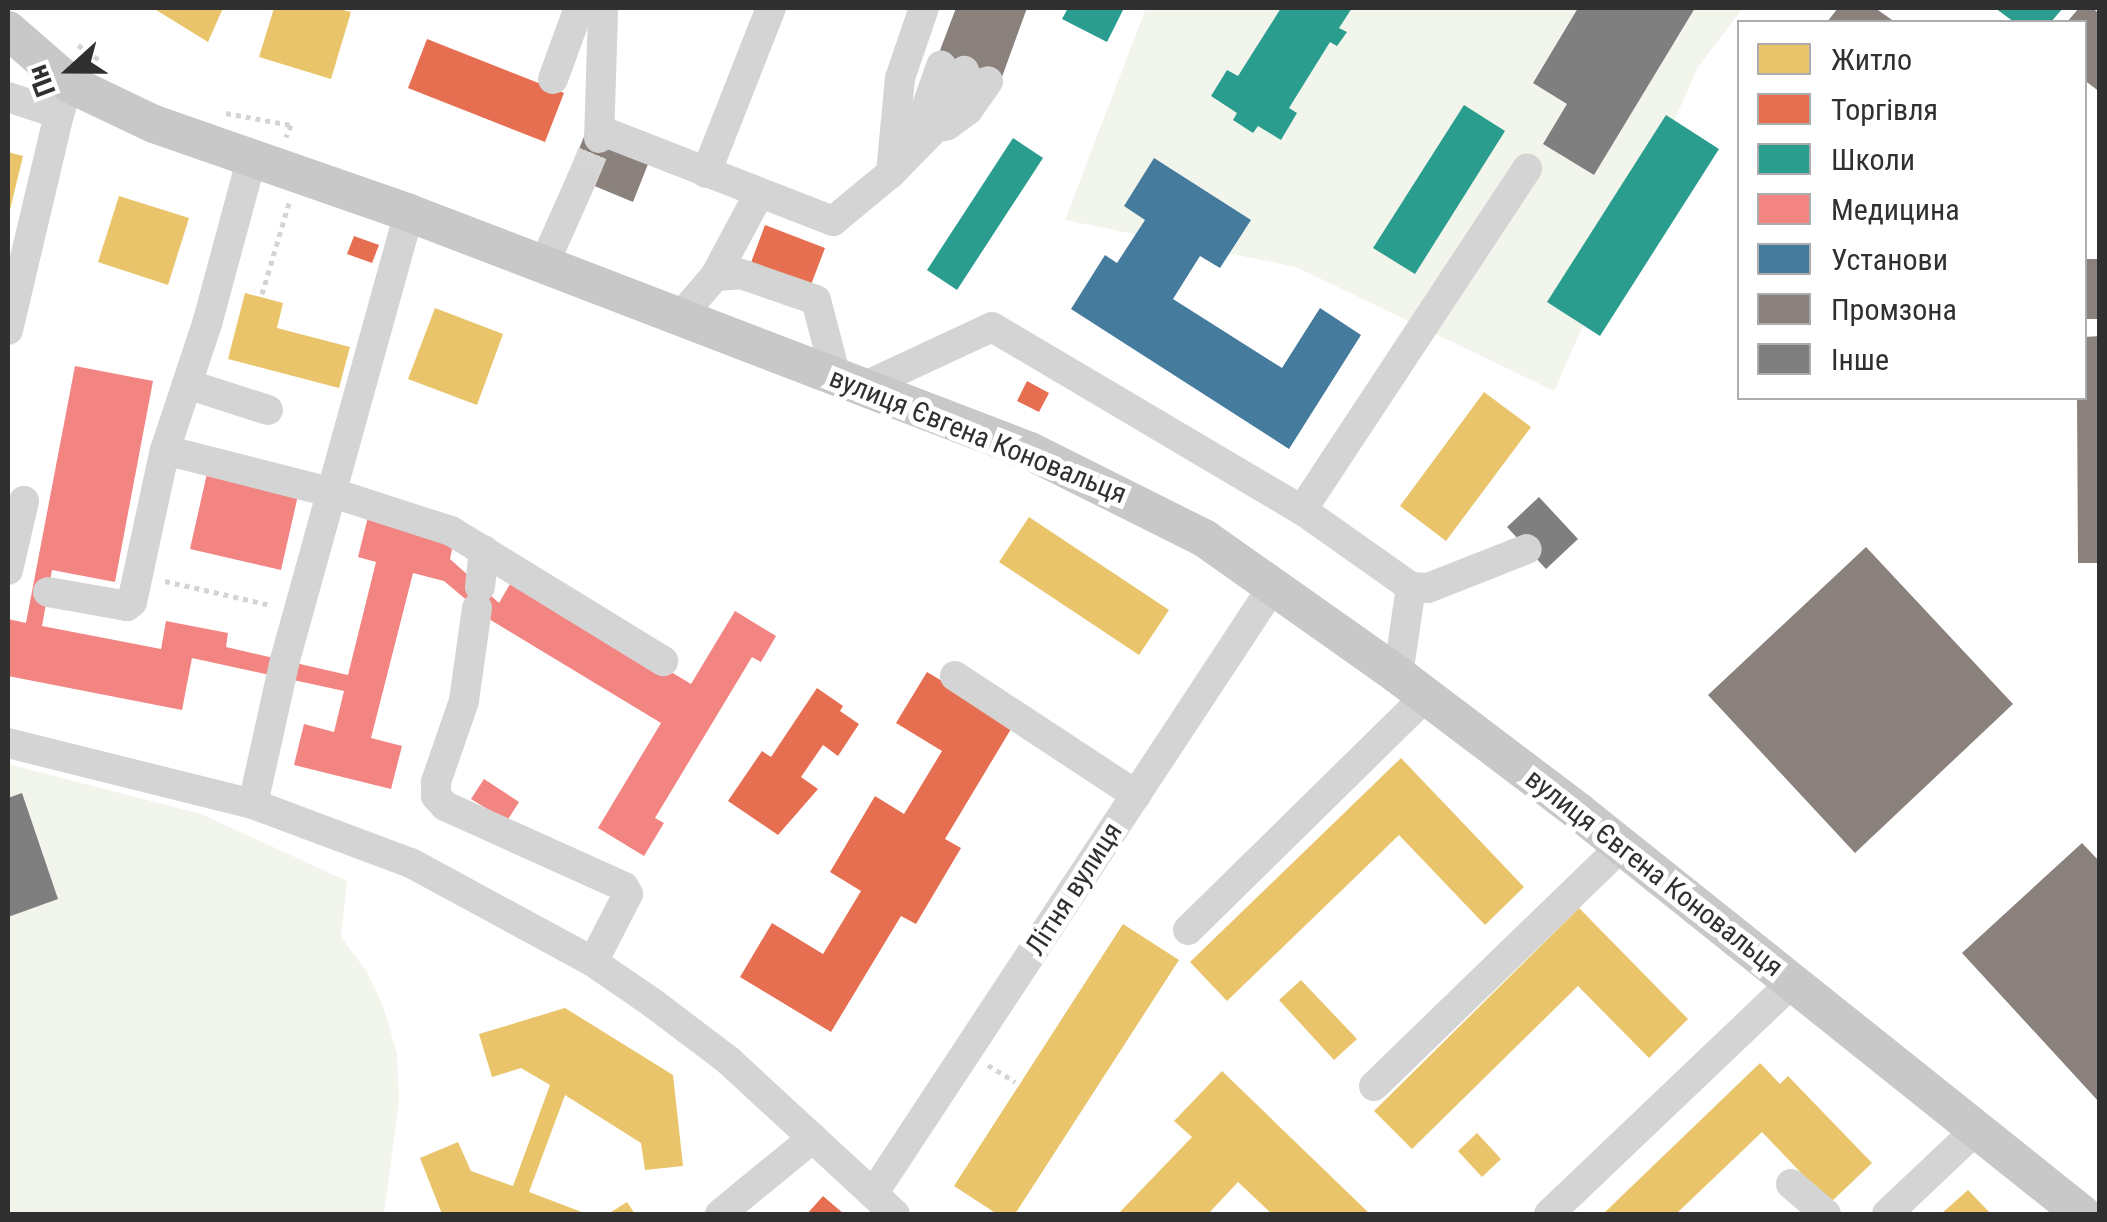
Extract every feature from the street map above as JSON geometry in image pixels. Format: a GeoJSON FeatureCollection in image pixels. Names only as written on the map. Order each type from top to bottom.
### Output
{"type":"FeatureCollection","features":[{"type":"Feature","properties":{"kind":"main road","name":"вулиця Євгена Коновальця"},"geometry":{"type":"LineString","coordinates":[[8,30],[64,99],[252,157],[680,316],[1105,485],[1204,538],[1412,685],[1622,846],[2082,1214]]}},
{"type":"Feature","properties":{"kind":"street"},"geometry":{"type":"LineString","coordinates":[[706,173],[771,8]]}},
{"type":"Feature","properties":{"kind":"street"},"geometry":{"type":"LineString","coordinates":[[901,162],[900,78],[924,8]]}},
{"type":"Feature","properties":{"kind":"street"},"geometry":{"type":"LineString","coordinates":[[594,9],[601,134],[833,221],[945,118],[965,73]]}},
{"type":"Feature","properties":{"kind":"street"},"geometry":{"type":"LineString","coordinates":[[553,80],[594,9]]}},
{"type":"Feature","properties":{"kind":"street"},"geometry":{"type":"LineString","coordinates":[[8,98],[64,99],[19,232],[8,330]]}},
{"type":"Feature","properties":{"kind":"street"},"geometry":{"type":"LineString","coordinates":[[29,587],[127,606],[132,602],[165,450],[252,157]]}},
{"type":"Feature","properties":{"kind":"street"},"geometry":{"type":"LineString","coordinates":[[1302,510],[1527,169]]}},
{"type":"Feature","properties":{"kind":"street"},"geometry":{"type":"LineString","coordinates":[[544,264],[582,180]]}},
{"type":"Feature","properties":{"kind":"street"},"geometry":{"type":"LineString","coordinates":[[680,316],[715,276],[759,194]]}},
{"type":"Feature","properties":{"kind":"street"},"geometry":{"type":"LineString","coordinates":[[252,804],[330,492],[410,213]]}},
{"type":"Feature","properties":{"kind":"street"},"geometry":{"type":"LineString","coordinates":[[715,276],[741,274],[816,300],[850,382],[992,327],[1302,510],[1411,588],[1428,588],[1527,548]]}},
{"type":"Feature","properties":{"kind":"street"},"geometry":{"type":"LineString","coordinates":[[187,384],[268,410]]}},
{"type":"Feature","properties":{"kind":"street"},"geometry":{"type":"LineString","coordinates":[[165,450],[330,492],[451,531],[663,662]]}},
{"type":"Feature","properties":{"kind":"street"},"geometry":{"type":"LineString","coordinates":[[8,570],[24,501]]}},
{"type":"Feature","properties":{"kind":"street"},"geometry":{"type":"LineString","coordinates":[[484,550],[467,685],[436,796],[445,806],[624,887],[628,894],[592,962]]}},
{"type":"Feature","properties":{"kind":"street","name":"Літня вулиця"},"geometry":{"type":"LineString","coordinates":[[884,1204],[1136,795],[1274,585]]}},
{"type":"Feature","properties":{"kind":"street"},"geometry":{"type":"LineString","coordinates":[[1188,930],[1412,685],[1411,588]]}},
{"type":"Feature","properties":{"kind":"street"},"geometry":{"type":"LineString","coordinates":[[955,676],[1136,795]]}},
{"type":"Feature","properties":{"kind":"street"},"geometry":{"type":"LineString","coordinates":[[8,744],[252,804],[412,864],[592,962],[728,1060],[884,1204]]}},
{"type":"Feature","properties":{"kind":"street"},"geometry":{"type":"LineString","coordinates":[[1374,1086],[1622,846]]}},
{"type":"Feature","properties":{"kind":"street"},"geometry":{"type":"LineString","coordinates":[[1550,1214],[1794,982]]}},
{"type":"Feature","properties":{"kind":"street"},"geometry":{"type":"LineString","coordinates":[[1887,1214],[1978,1128]]}},
{"type":"Feature","properties":{"kind":"street"},"geometry":{"type":"LineString","coordinates":[[720,1214],[813,1138]]}},
{"type":"Feature","properties":{"kind":"street"},"geometry":{"type":"LineString","coordinates":[[1791,1184],[1826,1214]]}},
{"type":"Feature","properties":{"kind":"path"},"geometry":{"type":"LineString","coordinates":[[66,36],[108,65]]}},
{"type":"Feature","properties":{"kind":"path"},"geometry":{"type":"LineString","coordinates":[[213,111],[291,125]]}},
{"type":"Feature","properties":{"kind":"path"},"geometry":{"type":"LineString","coordinates":[[262,294],[290,200]]}},
{"type":"Feature","properties":{"kind":"path"},"geometry":{"type":"LineString","coordinates":[[137,575],[300,612]]}},
{"type":"Feature","properties":{"kind":"shaded area"},"geometry":{"type":"Polygon","coordinates":[[[1146,8],[1743,8],[1698,67],[1554,391],[1296,267],[1065,220],[1146,8]]]}},
{"type":"Feature","properties":{"kind":"shaded area"},"geometry":{"type":"Polygon","coordinates":[[[8,764],[201,814],[347,881],[341,937],[367,972],[383,1006],[397,1053],[399,1101],[384,1214],[8,1214],[8,764]]]}},
{"type":"Feature","properties":{"kind":"building: Житло"},"geometry":{"type":"Polygon","coordinates":[[[153,8],[223,8],[208,42],[153,8]]]}},
{"type":"Feature","properties":{"kind":"building: Житло"},"geometry":{"type":"Polygon","coordinates":[[[274,8],[336,8],[351,12],[331,79],[259,57],[274,8]]]}},
{"type":"Feature","properties":{"kind":"building: Житло"},"geometry":{"type":"Polygon","coordinates":[[[8,152],[23,156],[9,214],[8,214],[8,152]]]}},
{"type":"Feature","properties":{"kind":"building: Житло"},"geometry":{"type":"Polygon","coordinates":[[[119,196],[189,218],[168,285],[98,262],[119,196]]]}},
{"type":"Feature","properties":{"kind":"building: Житло"},"geometry":{"type":"Polygon","coordinates":[[[245,293],[283,303],[277,328],[350,347],[339,388],[228,359],[245,293]]]}},
{"type":"Feature","properties":{"kind":"building: Житло"},"geometry":{"type":"Polygon","coordinates":[[[435,308],[503,334],[477,405],[408,379],[435,308]]]}},
{"type":"Feature","properties":{"kind":"building: Житло"},"geometry":{"type":"Polygon","coordinates":[[[1484,392],[1531,427],[1446,541],[1400,506],[1484,392]]]}},
{"type":"Feature","properties":{"kind":"building: Житло"},"geometry":{"type":"Polygon","coordinates":[[[1029,517],[1169,610],[1139,655],[999,562],[1029,517]]]}},
{"type":"Feature","properties":{"kind":"building: Житло"},"geometry":{"type":"Polygon","coordinates":[[[1401,758],[1524,887],[1485,925],[1399,835],[1227,1001],[1190,962],[1401,758]]]}},
{"type":"Feature","properties":{"kind":"building: Житло"},"geometry":{"type":"Polygon","coordinates":[[[1579,908],[1688,1019],[1649,1058],[1578,986],[1412,1149],[1374,1111],[1579,908]]]}},
{"type":"Feature","properties":{"kind":"building: Житло"},"geometry":{"type":"Polygon","coordinates":[[[1123,924],[1179,960],[1015,1214],[997,1214],[954,1186],[1123,924]]]}},
{"type":"Feature","properties":{"kind":"building: Житло"},"geometry":{"type":"Polygon","coordinates":[[[1301,980],[1357,1039],[1334,1060],[1279,1000],[1301,980]]]}},
{"type":"Feature","properties":{"kind":"building: Житло"},"geometry":{"type":"Polygon","coordinates":[[[565,1008],[673,1075],[683,1166],[645,1170],[641,1143],[565,1095],[529,1192],[587,1214],[442,1214],[420,1158],[458,1142],[471,1171],[513,1186],[550,1085],[521,1068],[492,1077],[479,1034],[565,1008]]]}},
{"type":"Feature","properties":{"kind":"building: Житло"},"geometry":{"type":"Polygon","coordinates":[[[1760,1063],[1780,1084],[1788,1076],[1872,1163],[1830,1203],[1762,1132],[1676,1214],[1603,1214],[1760,1063]]]}},
{"type":"Feature","properties":{"kind":"building: Житло"},"geometry":{"type":"Polygon","coordinates":[[[1222,1071],[1370,1214],[1272,1214],[1238,1182],[1208,1214],[1118,1214],[1192,1137],[1174,1121],[1222,1071]]]}},
{"type":"Feature","properties":{"kind":"building: Житло"},"geometry":{"type":"Polygon","coordinates":[[[1477,1133],[1501,1159],[1482,1177],[1458,1151],[1477,1133]]]}},
{"type":"Feature","properties":{"kind":"building: Житло"},"geometry":{"type":"Polygon","coordinates":[[[1968,1190],[1991,1214],[1941,1214],[1968,1190]]]}},
{"type":"Feature","properties":{"kind":"building: Житло"},"geometry":{"type":"Polygon","coordinates":[[[627,1202],[635,1214],[608,1214],[627,1202]]]}},
{"type":"Feature","properties":{"kind":"building: Торгівля"},"geometry":{"type":"Polygon","coordinates":[[[427,39],[564,93],[545,142],[408,88],[427,39]]]}},
{"type":"Feature","properties":{"kind":"building: Торгівля"},"geometry":{"type":"Polygon","coordinates":[[[765,225],[825,248],[809,290],[749,268],[765,225]]]}},
{"type":"Feature","properties":{"kind":"building: Торгівля"},"geometry":{"type":"Polygon","coordinates":[[[354,236],[379,245],[372,263],[347,254],[354,236]]]}},
{"type":"Feature","properties":{"kind":"building: Торгівля"},"geometry":{"type":"Polygon","coordinates":[[[1027,381],[1049,393],[1039,412],[1017,401],[1027,381]]]}},
{"type":"Feature","properties":{"kind":"building: Торгівля"},"geometry":{"type":"Polygon","coordinates":[[[927,672],[1014,724],[945,839],[961,848],[916,924],[901,916],[831,1032],[740,977],[772,923],[823,954],[861,891],[830,872],[875,796],[904,814],[942,751],[896,723],[927,672]]]}},
{"type":"Feature","properties":{"kind":"building: Торгівля"},"geometry":{"type":"Polygon","coordinates":[[[817,688],[843,706],[840,711],[859,724],[838,756],[823,745],[801,777],[818,789],[778,835],[728,801],[762,751],[771,757],[817,688]]]}},
{"type":"Feature","properties":{"kind":"building: Торгівля"},"geometry":{"type":"Polygon","coordinates":[[[823,1196],[844,1214],[807,1214],[823,1196]]]}},
{"type":"Feature","properties":{"kind":"building: Школи"},"geometry":{"type":"Polygon","coordinates":[[[1068,8],[1124,8],[1107,42],[1062,19],[1068,8]]]}},
{"type":"Feature","properties":{"kind":"building: Школи"},"geometry":{"type":"Polygon","coordinates":[[[1281,8],[1352,8],[1339,28],[1347,32],[1337,46],[1330,42],[1289,108],[1297,113],[1281,140],[1258,126],[1253,133],[1233,120],[1237,113],[1211,96],[1227,70],[1238,76],[1281,8]]]}},
{"type":"Feature","properties":{"kind":"building: Школи"},"geometry":{"type":"Polygon","coordinates":[[[1995,8],[2063,8],[2053,20],[2011,20],[1995,8]]]}},
{"type":"Feature","properties":{"kind":"building: Школи"},"geometry":{"type":"Polygon","coordinates":[[[1464,105],[1505,131],[1415,274],[1373,248],[1464,105]]]}},
{"type":"Feature","properties":{"kind":"building: Школи"},"geometry":{"type":"Polygon","coordinates":[[[1666,115],[1719,149],[1600,336],[1547,302],[1666,115]]]}},
{"type":"Feature","properties":{"kind":"building: Школи"},"geometry":{"type":"Polygon","coordinates":[[[1013,138],[1043,158],[957,290],[927,270],[1013,138]]]}},
{"type":"Feature","properties":{"kind":"building: Медицина"},"geometry":{"type":"Polygon","coordinates":[[[75,366],[153,381],[115,582],[52,570],[42,626],[161,649],[166,621],[228,633],[226,647],[348,675],[376,562],[358,557],[369,513],[455,535],[450,559],[499,603],[514,577],[691,684],[735,611],[776,636],[761,662],[752,657],[655,818],[664,823],[644,856],[598,828],[661,723],[489,619],[444,581],[413,573],[371,738],[402,746],[391,789],[294,765],[304,724],[334,732],[344,691],[192,658],[182,710],[8,676],[8,619],[26,623],[75,366]]]}},
{"type":"Feature","properties":{"kind":"building: Медицина"},"geometry":{"type":"Polygon","coordinates":[[[208,469],[299,491],[281,570],[190,549],[208,469]]]}},
{"type":"Feature","properties":{"kind":"building: Медицина"},"geometry":{"type":"Polygon","coordinates":[[[484,779],[519,802],[507,821],[471,799],[484,779]]]}},
{"type":"Feature","properties":{"kind":"building: Установи"},"geometry":{"type":"Polygon","coordinates":[[[1154,158],[1251,220],[1220,268],[1200,256],[1173,299],[1282,368],[1320,308],[1361,335],[1289,449],[1071,309],[1105,255],[1117,263],[1145,220],[1124,206],[1154,158]]]}},
{"type":"Feature","properties":{"kind":"building: Промзона"},"geometry":{"type":"Polygon","coordinates":[[[956,8],[1027,8],[1002,77],[939,53],[956,8]]]}},
{"type":"Feature","properties":{"kind":"building: Промзона"},"geometry":{"type":"Polygon","coordinates":[[[1838,8],[1875,8],[1892,20],[1829,20],[1838,8]]]}},
{"type":"Feature","properties":{"kind":"building: Промзона"},"geometry":{"type":"Polygon","coordinates":[[[2079,8],[2092,8],[2100,14],[2100,92],[2087,82],[2087,20],[2069,20],[2079,8]]]}},
{"type":"Feature","properties":{"kind":"building: Промзона"},"geometry":{"type":"Polygon","coordinates":[[[586,132],[650,159],[633,202],[568,175],[586,132]]]}},
{"type":"Feature","properties":{"kind":"building: Промзона"},"geometry":{"type":"Polygon","coordinates":[[[2087,259],[2100,259],[2100,319],[2087,319],[2087,259]]]}},
{"type":"Feature","properties":{"kind":"building: Промзона"},"geometry":{"type":"Polygon","coordinates":[[[2100,336],[2100,563],[2078,563],[2077,400],[2087,400],[2087,337],[2100,336]]]}},
{"type":"Feature","properties":{"kind":"building: Промзона"},"geometry":{"type":"Polygon","coordinates":[[[1866,547],[2013,704],[1855,853],[1708,695],[1866,547]]]}},
{"type":"Feature","properties":{"kind":"building: Промзона"},"geometry":{"type":"Polygon","coordinates":[[[2082,843],[2100,862],[2100,1103],[1962,953],[2082,843]]]}},
{"type":"Feature","properties":{"kind":"building: Інше"},"geometry":{"type":"Polygon","coordinates":[[[1578,8],[1695,8],[1594,175],[1543,144],[1567,104],[1533,83],[1578,8]]]}},
{"type":"Feature","properties":{"kind":"building: Інше"},"geometry":{"type":"Polygon","coordinates":[[[1539,497],[1578,539],[1546,569],[1507,527],[1539,497]]]}},
{"type":"Feature","properties":{"kind":"building: Інше"},"geometry":{"type":"Polygon","coordinates":[[[22,793],[58,899],[8,917],[8,798],[22,793]]]}},
{"type":"Feature","properties":{"kind":"tunnel"},"geometry":{"type":"LineString","coordinates":[[581,181],[599,138]]}}]}
